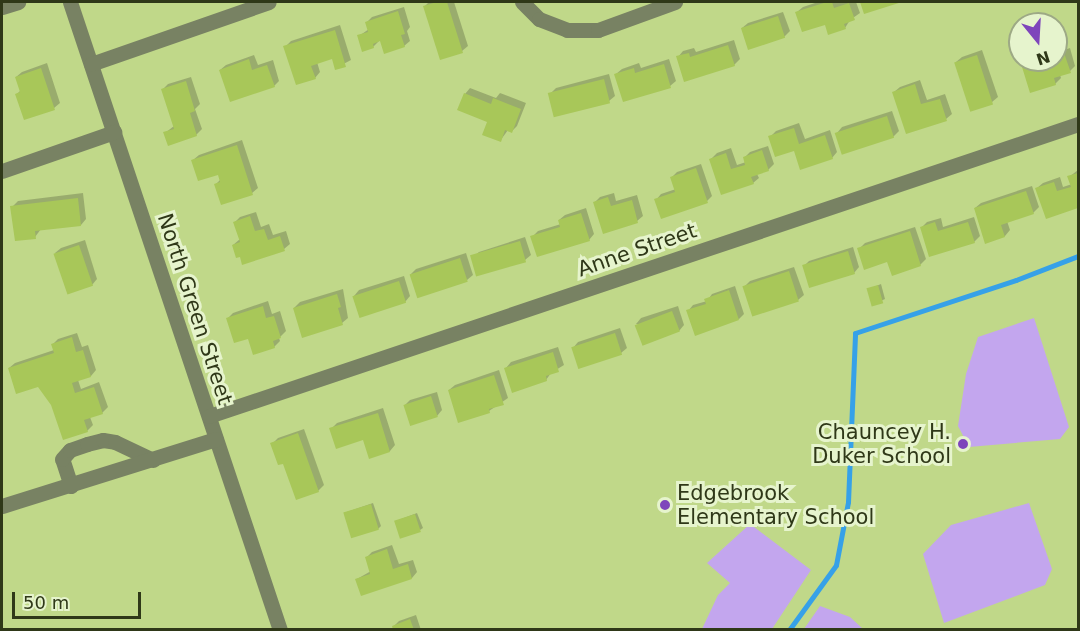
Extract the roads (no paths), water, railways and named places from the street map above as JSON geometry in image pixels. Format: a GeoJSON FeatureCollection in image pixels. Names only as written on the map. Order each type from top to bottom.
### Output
{"type":"FeatureCollection","features":[{"type":"Feature","properties":{"kind":"street"},"geometry":{"type":"LineString","coordinates":[[2,7],[18,2]]}},
{"type":"Feature","properties":{"kind":"street","name":"North Green Street"},"geometry":{"type":"LineString","coordinates":[[70,2],[280,630]]}},
{"type":"Feature","properties":{"kind":"street"},"geometry":{"type":"LineString","coordinates":[[91,64],[269,2]]}},
{"type":"Feature","properties":{"kind":"street"},"geometry":{"type":"LineString","coordinates":[[522,2],[538,19],[567,30],[598,30],[675,2]]}},
{"type":"Feature","properties":{"kind":"street","name":"Anne Street"},"geometry":{"type":"LineString","coordinates":[[208,416],[1078,124]]}},
{"type":"Feature","properties":{"kind":"street"},"geometry":{"type":"LineString","coordinates":[[2,171],[114,132]]}},
{"type":"Feature","properties":{"kind":"street"},"geometry":{"type":"LineString","coordinates":[[2,506],[216,439]]}},
{"type":"Feature","properties":{"kind":"street"},"geometry":{"type":"LineString","coordinates":[[71,486],[62,459],[70,450],[87,444],[103,440],[115,442],[153,460]]}},
{"type":"Feature","properties":{"kind":"waterway"},"geometry":{"type":"LineString","coordinates":[[789,630],[836,565],[848,502],[855,333],[1016,280],[1078,256]]}},
{"type":"Feature","properties":{"kind":"place","name":"Chauncey H. Duker School"},"geometry":{"type":"Point","coordinates":[963,444]}},
{"type":"Feature","properties":{"kind":"place","name":"Edgebrook Elementary School"},"geometry":{"type":"Point","coordinates":[665,505]}}]}
